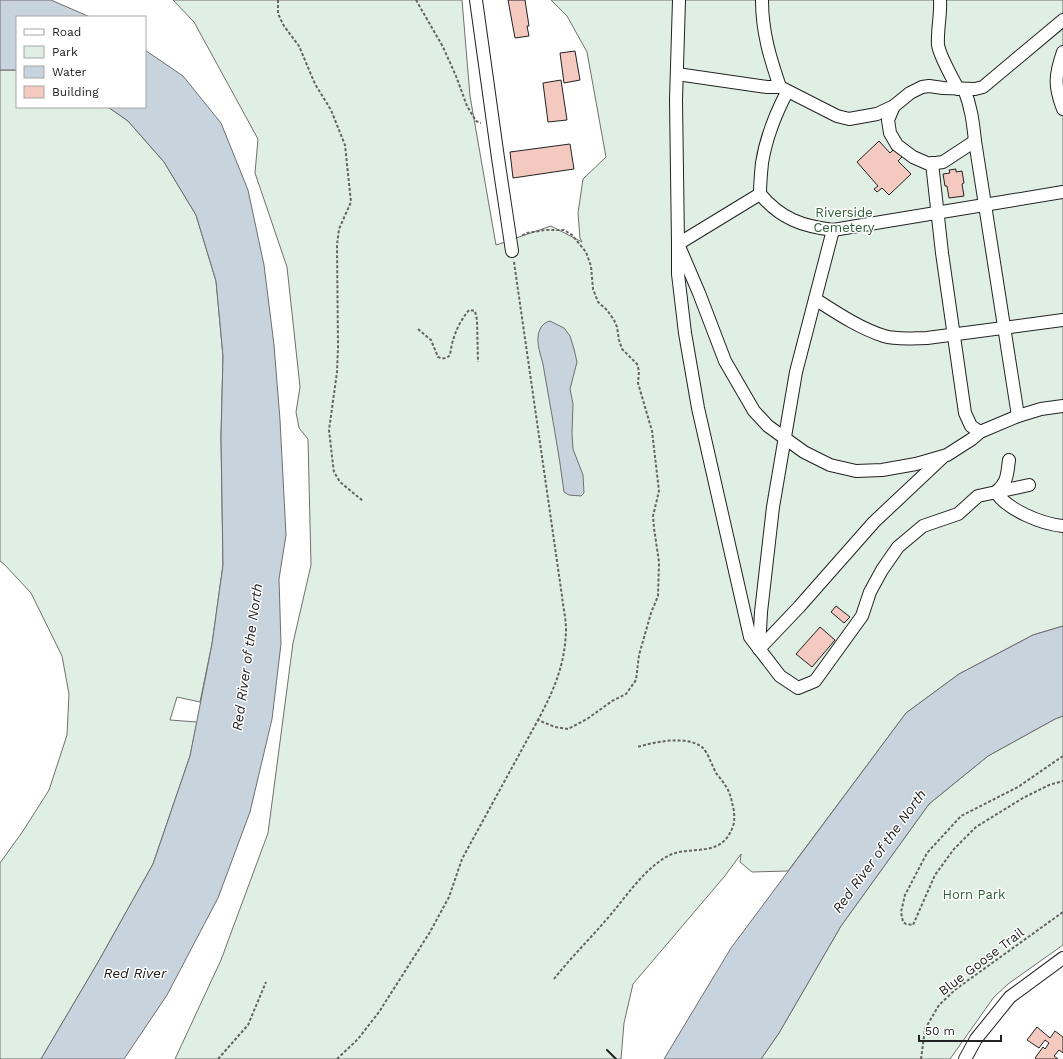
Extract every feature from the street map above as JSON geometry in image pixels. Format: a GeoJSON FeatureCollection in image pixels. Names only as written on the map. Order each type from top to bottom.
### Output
{"type":"FeatureCollection","features":[{"type":"Feature","properties":{"kind":"street"},"geometry":{"type":"LineString","coordinates":[[476,0],[493,128],[512,246]]}},
{"type":"Feature","properties":{"kind":"street"},"geometry":{"type":"LineString","coordinates":[[680,0],[677,74],[678,274],[684,333],[698,408],[725,520],[750,637],[780,676],[798,688],[815,681],[862,616],[870,592],[882,570],[898,547],[923,526],[958,514],[978,496],[1029,484]]}},
{"type":"Feature","properties":{"kind":"street"},"geometry":{"type":"LineString","coordinates":[[762,0],[762,13],[768,50],[783,89],[780,105],[767,140],[762,162],[760,194],[765,200],[797,223],[815,228],[833,230],[1063,192]]}},
{"type":"Feature","properties":{"kind":"street"},"geometry":{"type":"LineString","coordinates":[[940,0],[941,14],[938,30],[938,46],[948,69],[970,104],[1018,416]]}},
{"type":"Feature","properties":{"kind":"street"},"geometry":{"type":"LineString","coordinates":[[677,74],[783,89],[837,116],[850,120],[877,114],[894,106],[910,93],[922,87],[929,86],[961,89],[975,89],[983,87],[1063,20]]}},
{"type":"Feature","properties":{"kind":"street"},"geometry":{"type":"LineString","coordinates":[[1063,52],[1057,69],[1057,93],[1063,109]]}},
{"type":"Feature","properties":{"kind":"street"},"geometry":{"type":"LineString","coordinates":[[894,106],[888,120],[890,133],[897,145],[913,157],[929,164],[943,162],[975,141]]}},
{"type":"Feature","properties":{"kind":"street"},"geometry":{"type":"LineString","coordinates":[[932,163],[937,213],[965,413],[971,426],[980,432]]}},
{"type":"Feature","properties":{"kind":"street"},"geometry":{"type":"LineString","coordinates":[[678,244],[760,194]]}},
{"type":"Feature","properties":{"kind":"street"},"geometry":{"type":"LineString","coordinates":[[759,649],[761,612],[773,507],[784,438],[796,372],[833,230]]}},
{"type":"Feature","properties":{"kind":"street"},"geometry":{"type":"LineString","coordinates":[[678,244],[699,293],[725,362],[754,411],[768,426],[804,452],[830,464],[856,471],[882,470],[916,464],[947,455]]}},
{"type":"Feature","properties":{"kind":"street"},"geometry":{"type":"LineString","coordinates":[[815,300],[847,319],[885,336],[908,338],[927,338],[955,335],[1063,320]]}},
{"type":"Feature","properties":{"kind":"street"},"geometry":{"type":"LineString","coordinates":[[759,649],[874,522],[940,460],[980,432],[1018,416],[1041,409],[1063,406]]}},
{"type":"Feature","properties":{"kind":"street"},"geometry":{"type":"LineString","coordinates":[[996,492],[1004,485],[1009,460]]}},
{"type":"Feature","properties":{"kind":"street"},"geometry":{"type":"LineString","coordinates":[[996,492],[1001,499],[1026,515],[1049,524],[1063,526]]}},
{"type":"Feature","properties":{"kind":"street"},"geometry":{"type":"LineString","coordinates":[[965,1059],[976,1039],[1010,997],[1063,958]]}},
{"type":"Feature","properties":{"kind":"path"},"geometry":{"type":"LineString","coordinates":[[278,0],[278,13],[280,18],[284,26],[300,46],[313,80],[331,110],[345,145],[351,202],[339,229],[337,245],[338,347],[337,372],[330,425],[330,437],[332,465],[336,477],[362,501]]}},
{"type":"Feature","properties":{"kind":"path"},"geometry":{"type":"LineString","coordinates":[[416,0],[443,47],[467,106],[476,121],[493,128]]}},
{"type":"Feature","properties":{"kind":"path"},"geometry":{"type":"LineString","coordinates":[[337,1059],[358,1039],[378,1012],[430,932],[449,896],[462,859],[538,720],[556,682],[564,657],[566,628],[560,580],[512,246],[527,233],[552,229],[564,230],[572,235],[581,244],[586,252],[591,266],[593,288],[598,302],[607,310],[614,320],[622,349],[637,364],[639,371],[638,384],[652,431],[659,491],[653,516],[659,562],[658,596],[651,612],[639,655],[636,680],[626,694],[612,701],[587,719],[568,729],[555,727],[538,720]]}},
{"type":"Feature","properties":{"kind":"path"},"geometry":{"type":"LineString","coordinates":[[418,329],[431,340],[438,358],[448,358],[456,331],[469,310],[473,310],[477,320],[478,362]]}},
{"type":"Feature","properties":{"kind":"path"},"geometry":{"type":"LineString","coordinates":[[554,979],[584,943],[656,864],[668,856],[677,853],[704,850],[719,845],[725,840],[734,825],[731,796],[703,748],[696,744],[673,740],[650,743],[637,747]]}},
{"type":"Feature","properties":{"kind":"path"},"geometry":{"type":"LineString","coordinates":[[1063,756],[1018,787],[961,816],[927,853],[905,895],[901,912],[903,922],[913,925],[935,875],[954,849],[976,826],[1023,798],[1049,785],[1063,781]]}},
{"type":"Feature","properties":{"kind":"path","name":"Blue Goose Trail"},"geometry":{"type":"LineString","coordinates":[[921,1059],[925,1029],[939,1005],[956,989],[1063,912]]}},
{"type":"Feature","properties":{"kind":"path"},"geometry":{"type":"LineString","coordinates":[[218,1059],[248,1025],[266,982]]}},
{"type":"Feature","properties":{"kind":"green space","name":"Riverside Cemetery"},"geometry":{"type":"Polygon","coordinates":[[[173,0],[462,0],[470,96],[496,245],[551,226],[582,242],[580,238],[578,213],[583,179],[606,157],[587,52],[567,16],[551,0],[1063,0],[1063,626],[1033,635],[959,674],[906,713],[788,871],[752,872],[740,862],[741,854],[724,877],[633,984],[624,1023],[621,1059],[175,1059],[221,960],[268,833],[293,643],[311,565],[308,439],[299,428],[296,412],[300,387],[287,267],[255,173],[258,139],[194,22],[173,0]]]}},
{"type":"Feature","properties":{"kind":"green space"},"geometry":{"type":"Polygon","coordinates":[[[0,70],[16,70],[16,108],[109,108],[128,121],[164,162],[196,215],[216,281],[223,356],[221,437],[223,565],[212,644],[200,702],[177,697],[170,720],[197,722],[190,756],[153,864],[97,964],[41,1059],[0,1059],[0,863],[23,831],[49,790],[67,735],[69,694],[62,656],[31,593],[0,561],[0,70]]]}},
{"type":"Feature","properties":{"kind":"green space","name":"Horn Park"},"geometry":{"type":"Polygon","coordinates":[[[1063,716],[1063,945],[1008,984],[994,997],[950,1059],[761,1059],[779,1033],[841,926],[929,804],[988,756],[1063,716]]]}},
{"type":"Feature","properties":{"kind":"water"},"geometry":{"type":"Polygon","coordinates":[[[0,0],[51,0],[88,16],[16,16],[16,70],[0,70],[0,0]]]}},
{"type":"Feature","properties":{"kind":"water","name":"Red River"},"geometry":{"type":"Polygon","coordinates":[[[146,51],[183,76],[221,123],[248,190],[264,265],[274,345],[280,420],[286,535],[279,579],[281,644],[272,719],[250,812],[218,898],[167,995],[124,1059],[41,1059],[97,964],[153,864],[190,756],[212,644],[223,565],[221,437],[223,356],[216,281],[196,215],[164,162],[128,121],[109,108],[146,108],[146,51]]]}},
{"type":"Feature","properties":{"kind":"water"},"geometry":{"type":"Polygon","coordinates":[[[550,321],[564,328],[570,336],[577,362],[570,389],[573,404],[573,449],[583,475],[584,493],[581,496],[569,495],[564,492],[555,431],[538,341],[538,334],[541,327],[550,321]]]}},
{"type":"Feature","properties":{"kind":"water","name":"Red River of the North"},"geometry":{"type":"Polygon","coordinates":[[[1063,626],[1063,716],[988,756],[929,804],[841,926],[779,1033],[761,1059],[664,1059],[731,948],[906,713],[959,674],[1033,635],[1063,626]]]}},
{"type":"Feature","properties":{"kind":"building"},"geometry":{"type":"Polygon","coordinates":[[[508,0],[525,0],[529,36],[515,38],[508,0]]]}},
{"type":"Feature","properties":{"kind":"building"},"geometry":{"type":"Polygon","coordinates":[[[575,51],[580,80],[564,83],[560,53],[575,51]]]}},
{"type":"Feature","properties":{"kind":"building"},"geometry":{"type":"Polygon","coordinates":[[[561,80],[567,120],[548,122],[543,83],[561,80]]]}},
{"type":"Feature","properties":{"kind":"building"},"geometry":{"type":"Polygon","coordinates":[[[879,141],[890,153],[894,149],[902,157],[898,161],[911,174],[889,195],[882,188],[877,192],[874,189],[878,186],[857,162],[879,141]]]}},
{"type":"Feature","properties":{"kind":"building"},"geometry":{"type":"Polygon","coordinates":[[[570,144],[574,169],[513,178],[510,152],[570,144]]]}},
{"type":"Feature","properties":{"kind":"building"},"geometry":{"type":"Polygon","coordinates":[[[956,169],[956,172],[962,171],[964,196],[949,198],[943,174],[950,173],[949,170],[956,169]]]}},
{"type":"Feature","properties":{"kind":"building"},"geometry":{"type":"Polygon","coordinates":[[[836,606],[850,617],[844,623],[831,612],[836,606]]]}},
{"type":"Feature","properties":{"kind":"building"},"geometry":{"type":"Polygon","coordinates":[[[820,627],[835,640],[812,667],[796,654],[820,627]]]}},
{"type":"Feature","properties":{"kind":"building"},"geometry":{"type":"Polygon","coordinates":[[[1037,1027],[1050,1038],[1055,1031],[1063,1037],[1063,1053],[1059,1050],[1054,1056],[1058,1059],[1035,1058],[1043,1047],[1045,1049],[1049,1043],[1045,1040],[1039,1048],[1027,1040],[1037,1027]]]}},
{"type":"Feature","properties":{"kind":"wall"},"geometry":{"type":"LineString","coordinates":[[607,1050],[616,1059]]}}]}
